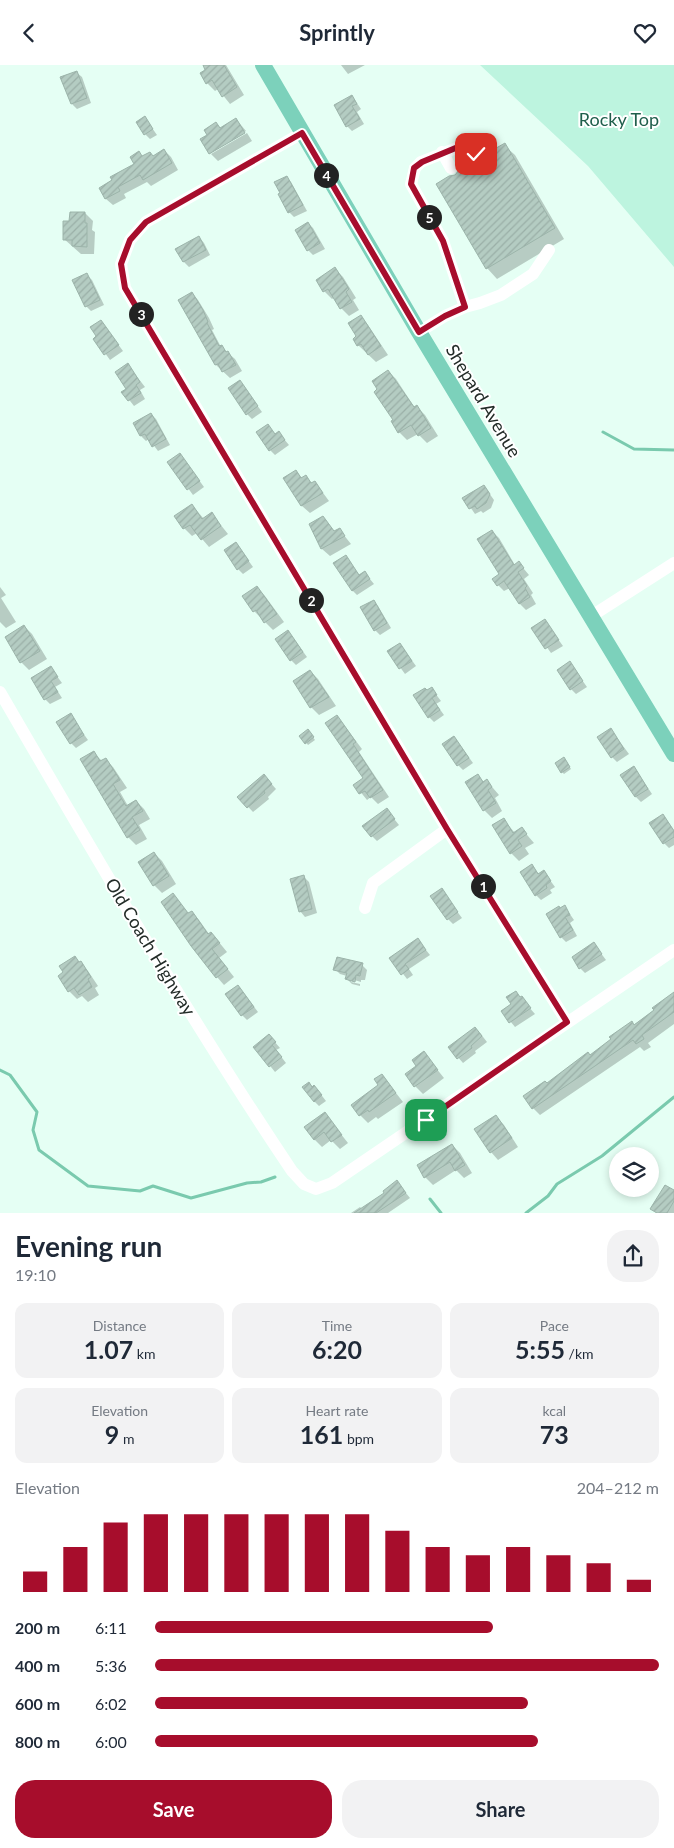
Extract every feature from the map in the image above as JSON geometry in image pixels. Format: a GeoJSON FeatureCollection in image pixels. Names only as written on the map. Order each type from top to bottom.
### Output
{"type":"FeatureCollection","features":[{"type":"Feature","properties":{"kind":"main road","name":"Shepard Avenue"},"geometry":{"type":"LineString","coordinates":[[263,65],[419,332],[590,617],[672,748]]}},
{"type":"Feature","properties":{"kind":"street"},"geometry":{"type":"LineString","coordinates":[[302,133],[146,222],[130,240],[121,264],[125,288],[447,829],[567,1022],[674,950]]}},
{"type":"Feature","properties":{"kind":"street"},"geometry":{"type":"LineString","coordinates":[[465,307],[443,241],[411,184],[414,168],[422,162],[458,147],[472,149],[476,154]]}},
{"type":"Feature","properties":{"kind":"street"},"geometry":{"type":"LineString","coordinates":[[442,153],[450,168]]}},
{"type":"Feature","properties":{"kind":"street"},"geometry":{"type":"LineString","coordinates":[[419,332],[445,316],[501,295],[533,274],[549,250]]}},
{"type":"Feature","properties":{"kind":"street"},"geometry":{"type":"LineString","coordinates":[[590,617],[674,563]]}},
{"type":"Feature","properties":{"kind":"street","name":"Old Coach Highway"},"geometry":{"type":"LineString","coordinates":[[0,692],[222,1066],[292,1171],[304,1185],[316,1189],[332,1183],[567,1022]]}},
{"type":"Feature","properties":{"kind":"street"},"geometry":{"type":"LineString","coordinates":[[365,908],[373,883],[447,829]]}},
{"type":"Feature","properties":{"kind":"green space","name":"Rocky Top"},"geometry":{"type":"Polygon","coordinates":[[[480,65],[674,65],[674,267],[588,166],[480,65]]]}},
{"type":"Feature","properties":{"kind":"building"},"geometry":{"type":"Polygon","coordinates":[[[203,65],[224,65],[237,87],[222,97],[212,80],[206,84],[200,73],[205,70],[203,65]]]}},
{"type":"Feature","properties":{"kind":"building"},"geometry":{"type":"Polygon","coordinates":[[[77,71],[87,98],[71,104],[60,77],[77,71]]]}},
{"type":"Feature","properties":{"kind":"building"},"geometry":{"type":"Polygon","coordinates":[[[352,95],[357,104],[352,106],[360,119],[346,127],[334,105],[352,95]]]}},
{"type":"Feature","properties":{"kind":"building"},"geometry":{"type":"Polygon","coordinates":[[[145,116],[153,129],[144,135],[136,122],[145,116]]]}},
{"type":"Feature","properties":{"kind":"building"},"geometry":{"type":"Polygon","coordinates":[[[236,118],[245,133],[209,154],[200,139],[207,135],[204,130],[216,122],[220,128],[236,118]]]}},
{"type":"Feature","properties":{"kind":"building"},"geometry":{"type":"Polygon","coordinates":[[[505,143],[555,228],[486,269],[436,184],[449,176],[455,175],[459,170],[473,162],[481,161],[484,155],[505,143]]]}},
{"type":"Feature","properties":{"kind":"building"},"geometry":{"type":"Polygon","coordinates":[[[164,149],[172,163],[143,180],[140,175],[118,187],[120,191],[105,199],[99,188],[112,180],[110,177],[134,164],[130,157],[139,151],[142,156],[150,152],[153,156],[164,149]]]}},
{"type":"Feature","properties":{"kind":"building"},"geometry":{"type":"Polygon","coordinates":[[[287,176],[303,205],[288,213],[274,182],[287,176]]]}},
{"type":"Feature","properties":{"kind":"building"},"geometry":{"type":"Polygon","coordinates":[[[70,212],[85,212],[87,247],[72,246],[72,240],[63,240],[63,221],[69,221],[70,212]]]}},
{"type":"Feature","properties":{"kind":"building"},"geometry":{"type":"Polygon","coordinates":[[[308,222],[320,243],[307,251],[295,230],[308,222]]]}},
{"type":"Feature","properties":{"kind":"building"},"geometry":{"type":"Polygon","coordinates":[[[199,236],[206,250],[183,262],[175,249],[199,236]]]}},
{"type":"Feature","properties":{"kind":"building"},"geometry":{"type":"Polygon","coordinates":[[[335,267],[349,289],[346,292],[352,302],[340,309],[328,289],[323,292],[316,280],[335,267]]]}},
{"type":"Feature","properties":{"kind":"building"},"geometry":{"type":"Polygon","coordinates":[[[87,273],[100,300],[85,307],[72,280],[87,273]]]}},
{"type":"Feature","properties":{"kind":"building"},"geometry":{"type":"Polygon","coordinates":[[[192,292],[203,310],[207,323],[219,346],[222,345],[226,352],[228,351],[236,365],[222,372],[218,364],[215,365],[178,300],[192,292]]]}},
{"type":"Feature","properties":{"kind":"building"},"geometry":{"type":"Polygon","coordinates":[[[361,315],[381,346],[368,355],[361,344],[357,346],[353,339],[356,336],[348,323],[361,315]]]}},
{"type":"Feature","properties":{"kind":"building"},"geometry":{"type":"Polygon","coordinates":[[[101,320],[119,345],[104,355],[93,339],[96,336],[90,327],[101,320]]]}},
{"type":"Feature","properties":{"kind":"building"},"geometry":{"type":"Polygon","coordinates":[[[128,363],[140,382],[136,385],[141,393],[128,401],[121,392],[126,389],[115,372],[128,363]]]}},
{"type":"Feature","properties":{"kind":"building"},"geometry":{"type":"Polygon","coordinates":[[[388,370],[414,407],[417,405],[431,428],[418,436],[411,425],[398,433],[391,421],[393,420],[374,392],[377,389],[372,381],[388,370]]]}},
{"type":"Feature","properties":{"kind":"building"},"geometry":{"type":"Polygon","coordinates":[[[240,380],[258,406],[246,415],[228,388],[240,380]]]}},
{"type":"Feature","properties":{"kind":"building"},"geometry":{"type":"Polygon","coordinates":[[[151,413],[166,439],[152,447],[145,434],[140,436],[133,423],[151,413]]]}},
{"type":"Feature","properties":{"kind":"building"},"geometry":{"type":"Polygon","coordinates":[[[268,424],[275,434],[279,431],[285,440],[269,451],[256,432],[268,424]]]}},
{"type":"Feature","properties":{"kind":"building"},"geometry":{"type":"Polygon","coordinates":[[[180,453],[200,481],[187,490],[167,462],[180,453]]]}},
{"type":"Feature","properties":{"kind":"building"},"geometry":{"type":"Polygon","coordinates":[[[296,470],[301,478],[306,475],[311,483],[315,481],[323,493],[301,506],[283,478],[296,470]]]}},
{"type":"Feature","properties":{"kind":"building"},"geometry":{"type":"Polygon","coordinates":[[[484,485],[490,494],[486,503],[477,509],[475,506],[469,509],[462,498],[484,485]]]}},
{"type":"Feature","properties":{"kind":"building"},"geometry":{"type":"Polygon","coordinates":[[[192,504],[202,519],[212,512],[221,526],[201,540],[190,525],[183,529],[174,516],[192,504]]]}},
{"type":"Feature","properties":{"kind":"building"},"geometry":{"type":"Polygon","coordinates":[[[323,516],[334,531],[340,528],[345,536],[321,549],[309,524],[323,516]]]}},
{"type":"Feature","properties":{"kind":"building"},"geometry":{"type":"Polygon","coordinates":[[[492,530],[514,565],[519,561],[524,568],[518,572],[527,586],[525,588],[530,597],[519,604],[504,581],[497,586],[492,579],[499,574],[477,539],[492,530]]]}},
{"type":"Feature","properties":{"kind":"building"},"geometry":{"type":"Polygon","coordinates":[[[236,542],[249,561],[237,570],[224,550],[236,542]]]}},
{"type":"Feature","properties":{"kind":"building"},"geometry":{"type":"Polygon","coordinates":[[[346,555],[359,575],[365,571],[370,579],[352,591],[333,563],[346,555]]]}},
{"type":"Feature","properties":{"kind":"building"},"geometry":{"type":"Polygon","coordinates":[[[257,586],[277,614],[264,623],[256,610],[253,612],[242,596],[257,586]]]}},
{"type":"Feature","properties":{"kind":"building"},"geometry":{"type":"Polygon","coordinates":[[[374,600],[387,623],[374,631],[360,607],[374,600]]]}},
{"type":"Feature","properties":{"kind":"building"},"geometry":{"type":"Polygon","coordinates":[[[545,619],[559,640],[545,649],[531,628],[545,619]]]}},
{"type":"Feature","properties":{"kind":"building"},"geometry":{"type":"Polygon","coordinates":[[[24,625],[40,651],[20,663],[5,637],[24,625]]]}},
{"type":"Feature","properties":{"kind":"building"},"geometry":{"type":"Polygon","coordinates":[[[288,630],[303,652],[290,661],[275,639],[288,630]]]}},
{"type":"Feature","properties":{"kind":"building"},"geometry":{"type":"Polygon","coordinates":[[[400,643],[412,661],[399,669],[387,651],[400,643]]]}},
{"type":"Feature","properties":{"kind":"building"},"geometry":{"type":"Polygon","coordinates":[[[570,661],[583,681],[570,690],[557,670],[570,661]]]}},
{"type":"Feature","properties":{"kind":"building"},"geometry":{"type":"Polygon","coordinates":[[[51,666],[58,677],[51,681],[58,692],[44,700],[31,678],[51,666]]]}},
{"type":"Feature","properties":{"kind":"building"},"geometry":{"type":"Polygon","coordinates":[[[310,670],[329,697],[310,708],[293,681],[310,670]]]}},
{"type":"Feature","properties":{"kind":"building"},"geometry":{"type":"Polygon","coordinates":[[[432,687],[437,695],[432,698],[440,710],[428,718],[413,695],[425,688],[427,690],[432,687]]]}},
{"type":"Feature","properties":{"kind":"building"},"geometry":{"type":"Polygon","coordinates":[[[71,713],[84,735],[70,744],[56,722],[71,713]]]}},
{"type":"Feature","properties":{"kind":"building"},"geometry":{"type":"Polygon","coordinates":[[[337,715],[356,742],[353,744],[383,790],[370,798],[365,791],[359,794],[353,785],[363,778],[325,723],[337,715]]]}},
{"type":"Feature","properties":{"kind":"building"},"geometry":{"type":"Polygon","coordinates":[[[611,728],[624,749],[611,758],[597,737],[611,728]]]}},
{"type":"Feature","properties":{"kind":"building"},"geometry":{"type":"Polygon","coordinates":[[[308,729],[314,737],[305,744],[299,736],[308,729]]]}},
{"type":"Feature","properties":{"kind":"building"},"geometry":{"type":"Polygon","coordinates":[[[454,736],[469,758],[457,766],[442,744],[454,736]]]}},
{"type":"Feature","properties":{"kind":"building"},"geometry":{"type":"Polygon","coordinates":[[[94,751],[100,761],[106,758],[120,780],[113,784],[126,806],[136,800],[143,811],[132,817],[140,830],[127,838],[80,759],[94,751]]]}},
{"type":"Feature","properties":{"kind":"building"},"geometry":{"type":"Polygon","coordinates":[[[564,757],[570,767],[561,773],[555,763],[564,757]]]}},
{"type":"Feature","properties":{"kind":"building"},"geometry":{"type":"Polygon","coordinates":[[[634,766],[648,789],[635,797],[620,775],[634,766]]]}},
{"type":"Feature","properties":{"kind":"building"},"geometry":{"type":"Polygon","coordinates":[[[264,774],[272,784],[264,791],[265,793],[247,808],[237,797],[264,774]]]}},
{"type":"Feature","properties":{"kind":"building"},"geometry":{"type":"Polygon","coordinates":[[[478,774],[483,782],[487,779],[492,787],[488,790],[496,803],[483,811],[465,782],[478,774]]]}},
{"type":"Feature","properties":{"kind":"building"},"geometry":{"type":"Polygon","coordinates":[[[387,808],[395,819],[371,837],[362,826],[387,808]]]}},
{"type":"Feature","properties":{"kind":"building"},"geometry":{"type":"Polygon","coordinates":[[[663,814],[674,831],[674,837],[663,844],[649,823],[663,814]]]}},
{"type":"Feature","properties":{"kind":"building"},"geometry":{"type":"Polygon","coordinates":[[[504,818],[513,833],[522,827],[527,834],[518,840],[522,846],[510,854],[492,825],[504,818]]]}},
{"type":"Feature","properties":{"kind":"building"},"geometry":{"type":"Polygon","coordinates":[[[154,852],[169,876],[153,886],[138,862],[154,852]]]}},
{"type":"Feature","properties":{"kind":"building"},"geometry":{"type":"Polygon","coordinates":[[[532,864],[538,874],[544,870],[551,881],[546,885],[547,888],[535,896],[520,872],[532,864]]]}},
{"type":"Feature","properties":{"kind":"building"},"geometry":{"type":"Polygon","coordinates":[[[304,875],[312,909],[299,912],[290,879],[304,875]]]}},
{"type":"Feature","properties":{"kind":"building"},"geometry":{"type":"Polygon","coordinates":[[[442,888],[458,912],[447,920],[430,896],[442,888]]]}},
{"type":"Feature","properties":{"kind":"building"},"geometry":{"type":"Polygon","coordinates":[[[173,893],[188,913],[192,911],[208,934],[211,932],[220,943],[212,949],[228,969],[216,978],[161,902],[173,893]]]}},
{"type":"Feature","properties":{"kind":"building"},"geometry":{"type":"Polygon","coordinates":[[[565,905],[570,915],[565,917],[573,930],[560,938],[546,914],[559,906],[560,908],[565,905]]]}},
{"type":"Feature","properties":{"kind":"building"},"geometry":{"type":"Polygon","coordinates":[[[418,938],[426,950],[405,964],[409,969],[401,975],[389,958],[418,938]]]}},
{"type":"Feature","properties":{"kind":"building"},"geometry":{"type":"Polygon","coordinates":[[[594,942],[602,954],[579,969],[572,957],[594,942]]]}},
{"type":"Feature","properties":{"kind":"building"},"geometry":{"type":"Polygon","coordinates":[[[75,956],[79,962],[81,961],[91,977],[88,979],[92,987],[79,995],[74,988],[68,992],[58,976],[63,972],[59,966],[75,956]]]}},
{"type":"Feature","properties":{"kind":"building"},"geometry":{"type":"Polygon","coordinates":[[[337,957],[363,963],[360,976],[356,975],[355,982],[345,979],[347,973],[333,970],[337,957]]]}},
{"type":"Feature","properties":{"kind":"building"},"geometry":{"type":"Polygon","coordinates":[[[238,985],[254,1007],[241,1016],[225,994],[238,985]]]}},
{"type":"Feature","properties":{"kind":"building"},"geometry":{"type":"Polygon","coordinates":[[[516,991],[531,1008],[509,1023],[501,1011],[511,1004],[506,997],[516,991]]]}},
{"type":"Feature","properties":{"kind":"building"},"geometry":{"type":"Polygon","coordinates":[[[674,992],[674,1012],[642,1035],[644,1039],[636,1044],[633,1040],[532,1109],[523,1096],[545,1081],[547,1083],[588,1052],[590,1055],[611,1039],[609,1037],[632,1021],[634,1025],[654,1010],[652,1008],[674,992]]]}},
{"type":"Feature","properties":{"kind":"building"},"geometry":{"type":"Polygon","coordinates":[[[475,1027],[482,1036],[471,1046],[472,1048],[457,1059],[448,1047],[475,1027]]]}},
{"type":"Feature","properties":{"kind":"building"},"geometry":{"type":"Polygon","coordinates":[[[269,1034],[276,1042],[272,1045],[282,1057],[269,1067],[253,1047],[269,1034]]]}},
{"type":"Feature","properties":{"kind":"building"},"geometry":{"type":"Polygon","coordinates":[[[424,1051],[438,1070],[414,1087],[405,1074],[416,1066],[412,1060],[424,1051]]]}},
{"type":"Feature","properties":{"kind":"building"},"geometry":{"type":"Polygon","coordinates":[[[382,1074],[396,1093],[369,1112],[368,1110],[359,1116],[351,1105],[378,1085],[374,1079],[382,1074]]]}},
{"type":"Feature","properties":{"kind":"building"},"geometry":{"type":"Polygon","coordinates":[[[309,1082],[322,1095],[314,1102],[302,1087],[309,1082]]]}},
{"type":"Feature","properties":{"kind":"building"},"geometry":{"type":"Polygon","coordinates":[[[325,1112],[342,1135],[331,1142],[324,1132],[314,1140],[304,1127],[325,1112]]]}},
{"type":"Feature","properties":{"kind":"building"},"geometry":{"type":"Polygon","coordinates":[[[496,1115],[512,1138],[490,1153],[474,1129],[496,1115]]]}},
{"type":"Feature","properties":{"kind":"building"},"geometry":{"type":"Polygon","coordinates":[[[452,1144],[465,1165],[455,1171],[450,1162],[424,1178],[417,1165],[452,1144]]]}},
{"type":"Feature","properties":{"kind":"building"},"geometry":{"type":"Polygon","coordinates":[[[397,1180],[406,1193],[376,1213],[354,1213],[384,1193],[383,1191],[397,1180]]]}},
{"type":"Feature","properties":{"kind":"building"},"geometry":{"type":"Polygon","coordinates":[[[665,1185],[674,1190],[674,1201],[667,1213],[657,1213],[650,1209],[665,1185]]]}},
{"type":"Feature","properties":{"kind":"waterway"},"geometry":{"type":"LineString","coordinates":[[603,432],[634,449],[674,450]]}},
{"type":"Feature","properties":{"kind":"waterway"},"geometry":{"type":"LineString","coordinates":[[0,1070],[10,1075],[37,1112],[33,1130],[39,1150],[88,1186],[140,1191],[153,1186],[191,1198],[275,1177]]}},
{"type":"Feature","properties":{"kind":"waterway"},"geometry":{"type":"LineString","coordinates":[[526,1213],[548,1196],[557,1184],[602,1156],[674,1097]]}},
{"type":"Feature","properties":{"kind":"waterway"},"geometry":{"type":"LineString","coordinates":[[430,1199],[441,1213]]}},
{"type":"Feature","properties":{"kind":"route"},"geometry":{"type":"LineString","coordinates":[[426,1120],[567,1022],[447,829],[125,288],[121,264],[130,240],[146,222],[302,133],[419,332],[445,316],[465,307],[443,241],[415,194],[411,184],[411,175],[414,168],[422,162],[458,147],[472,149],[476,154]]}}]}
